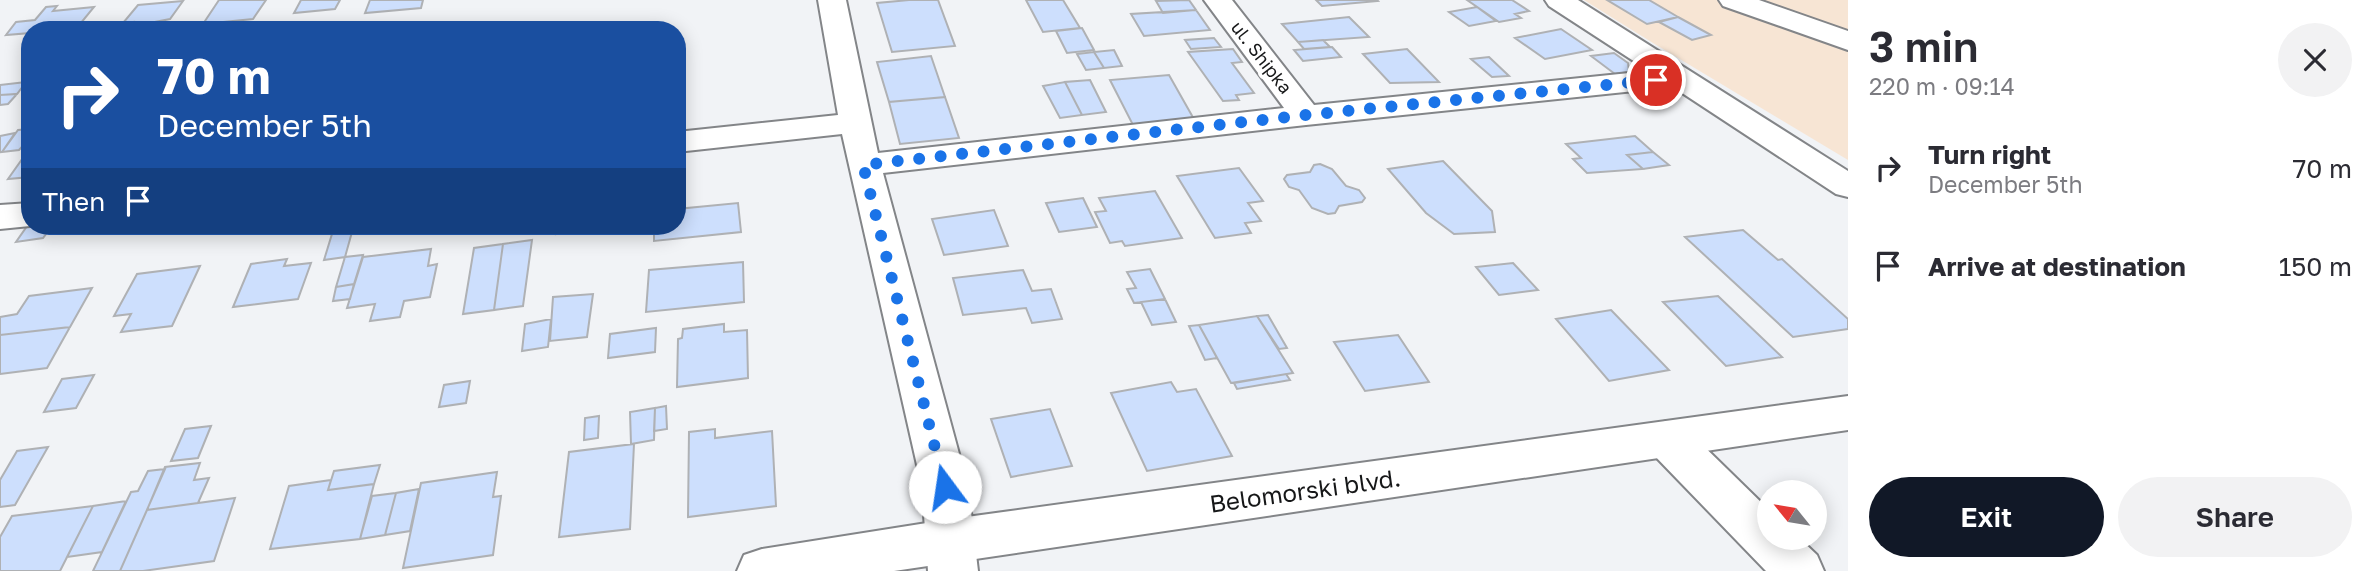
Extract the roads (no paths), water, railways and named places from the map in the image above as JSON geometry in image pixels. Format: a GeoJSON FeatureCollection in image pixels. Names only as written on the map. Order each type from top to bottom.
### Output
{"type":"FeatureCollection","features":[{"type":"Feature","properties":{"kind":"street"},"geometry":{"type":"LineString","coordinates":[[832,0],[863,165],[945,487],[953,555]]}},
{"type":"Feature","properties":{"kind":"street","name":"ul. Shipka"},"geometry":{"type":"LineString","coordinates":[[1217,0],[1306,115]]}},
{"type":"Feature","properties":{"kind":"street"},"geometry":{"type":"LineString","coordinates":[[1559,0],[1848,186]]}},
{"type":"Feature","properties":{"kind":"street"},"geometry":{"type":"LineString","coordinates":[[1734,1],[1848,41]]}},
{"type":"Feature","properties":{"kind":"street"},"geometry":{"type":"LineString","coordinates":[[863,165],[1306,115],[1682,77]]}},
{"type":"Feature","properties":{"kind":"street"},"geometry":{"type":"LineString","coordinates":[[686,141],[857,122]]}},
{"type":"Feature","properties":{"kind":"street"},"geometry":{"type":"LineString","coordinates":[[0,217],[21,215]]}},
{"type":"Feature","properties":{"kind":"street","name":"Belomorski blvd."},"geometry":{"type":"LineString","coordinates":[[762,571],[953,555],[1667,439],[1848,413]]}},
{"type":"Feature","properties":{"kind":"street"},"geometry":{"type":"LineString","coordinates":[[1667,439],[1799,571]]}}]}
